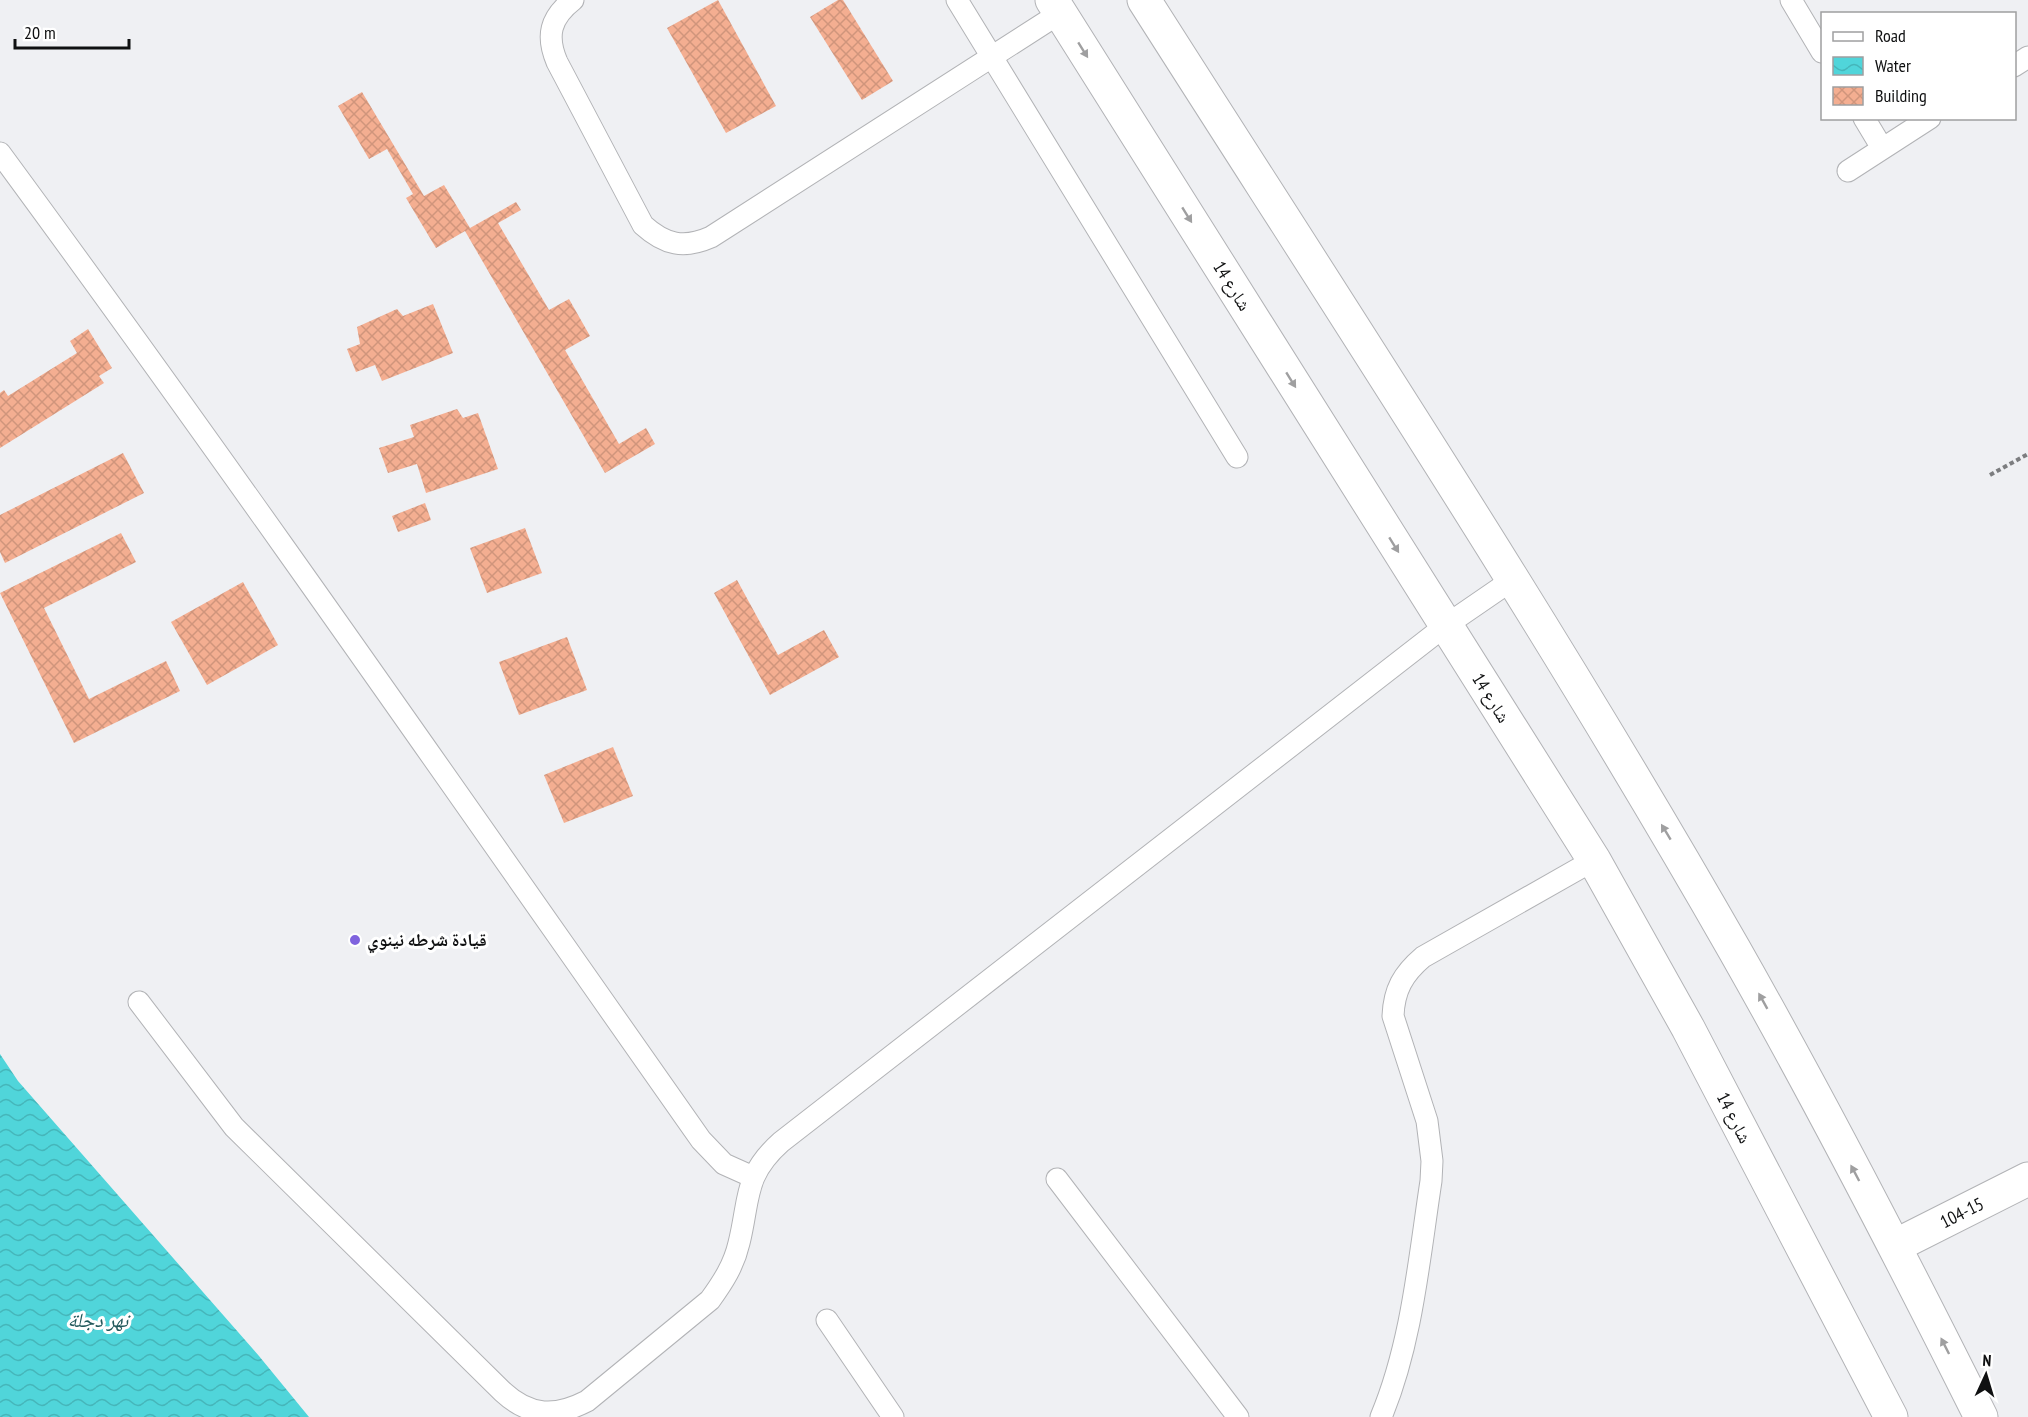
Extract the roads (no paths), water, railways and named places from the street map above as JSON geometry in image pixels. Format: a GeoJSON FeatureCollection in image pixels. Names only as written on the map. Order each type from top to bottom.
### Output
{"type":"FeatureCollection","features":[{"type":"Feature","properties":{"kind":"street"},"geometry":{"type":"LineString","coordinates":[[1144,0],[1512,580],[1664,829],[1735,951],[1895,1246],[1981,1417]]}},
{"type":"Feature","properties":{"kind":"street","name":"شارع 14"},"geometry":{"type":"LineString","coordinates":[[1056,7],[1594,860],[1688,1028],[1891,1417]]}},
{"type":"Feature","properties":{"kind":"street","name":"104-15"},"geometry":{"type":"LineString","coordinates":[[1895,1246],[2028,1179]]}},
{"type":"Feature","properties":{"kind":"lane"},"geometry":{"type":"LineString","coordinates":[[573,0],[558,15],[552,26],[551,44],[557,62],[643,225],[663,240],[687,244],[711,237],[993,57],[1056,7]]}},
{"type":"Feature","properties":{"kind":"lane"},"geometry":{"type":"LineString","coordinates":[[957,0],[1237,457]]}},
{"type":"Feature","properties":{"kind":"lane"},"geometry":{"type":"LineString","coordinates":[[1791,0],[1821,50]]}},
{"type":"Feature","properties":{"kind":"lane"},"geometry":{"type":"LineString","coordinates":[[1865,120],[1882,148]]}},
{"type":"Feature","properties":{"kind":"lane"},"geometry":{"type":"LineString","coordinates":[[1848,171],[1927,120]]}},
{"type":"Feature","properties":{"kind":"lane"},"geometry":{"type":"LineString","coordinates":[[0,153],[366,663],[701,1140],[724,1164],[753,1177]]}},
{"type":"Feature","properties":{"kind":"lane"},"geometry":{"type":"LineString","coordinates":[[139,1002],[234,1127],[503,1392],[528,1410],[559,1413],[573,1409],[587,1401],[710,1300],[733,1263],[740,1242],[748,1191],[753,1177],[770,1152],[781,1142],[1445,626],[1512,580]]}},
{"type":"Feature","properties":{"kind":"lane"},"geometry":{"type":"LineString","coordinates":[[1382,1417],[1410,1318],[1432,1161],[1427,1121],[1393,1016],[1394,999],[1399,982],[1423,957],[1594,860]]}},
{"type":"Feature","properties":{"kind":"lane"},"geometry":{"type":"LineString","coordinates":[[1057,1179],[1238,1417]]}},
{"type":"Feature","properties":{"kind":"lane"},"geometry":{"type":"LineString","coordinates":[[827,1320],[893,1417]]}},
{"type":"Feature","properties":{"kind":"water","name":"نهر دجلة"},"geometry":{"type":"Polygon","coordinates":[[[0,1054],[18,1081],[259,1356],[309,1417],[0,1417],[0,1054]]]}},
{"type":"Feature","properties":{"kind":"place","name":"قيادة شرطه نينوي"},"geometry":{"type":"Point","coordinates":[355,940]}}]}
